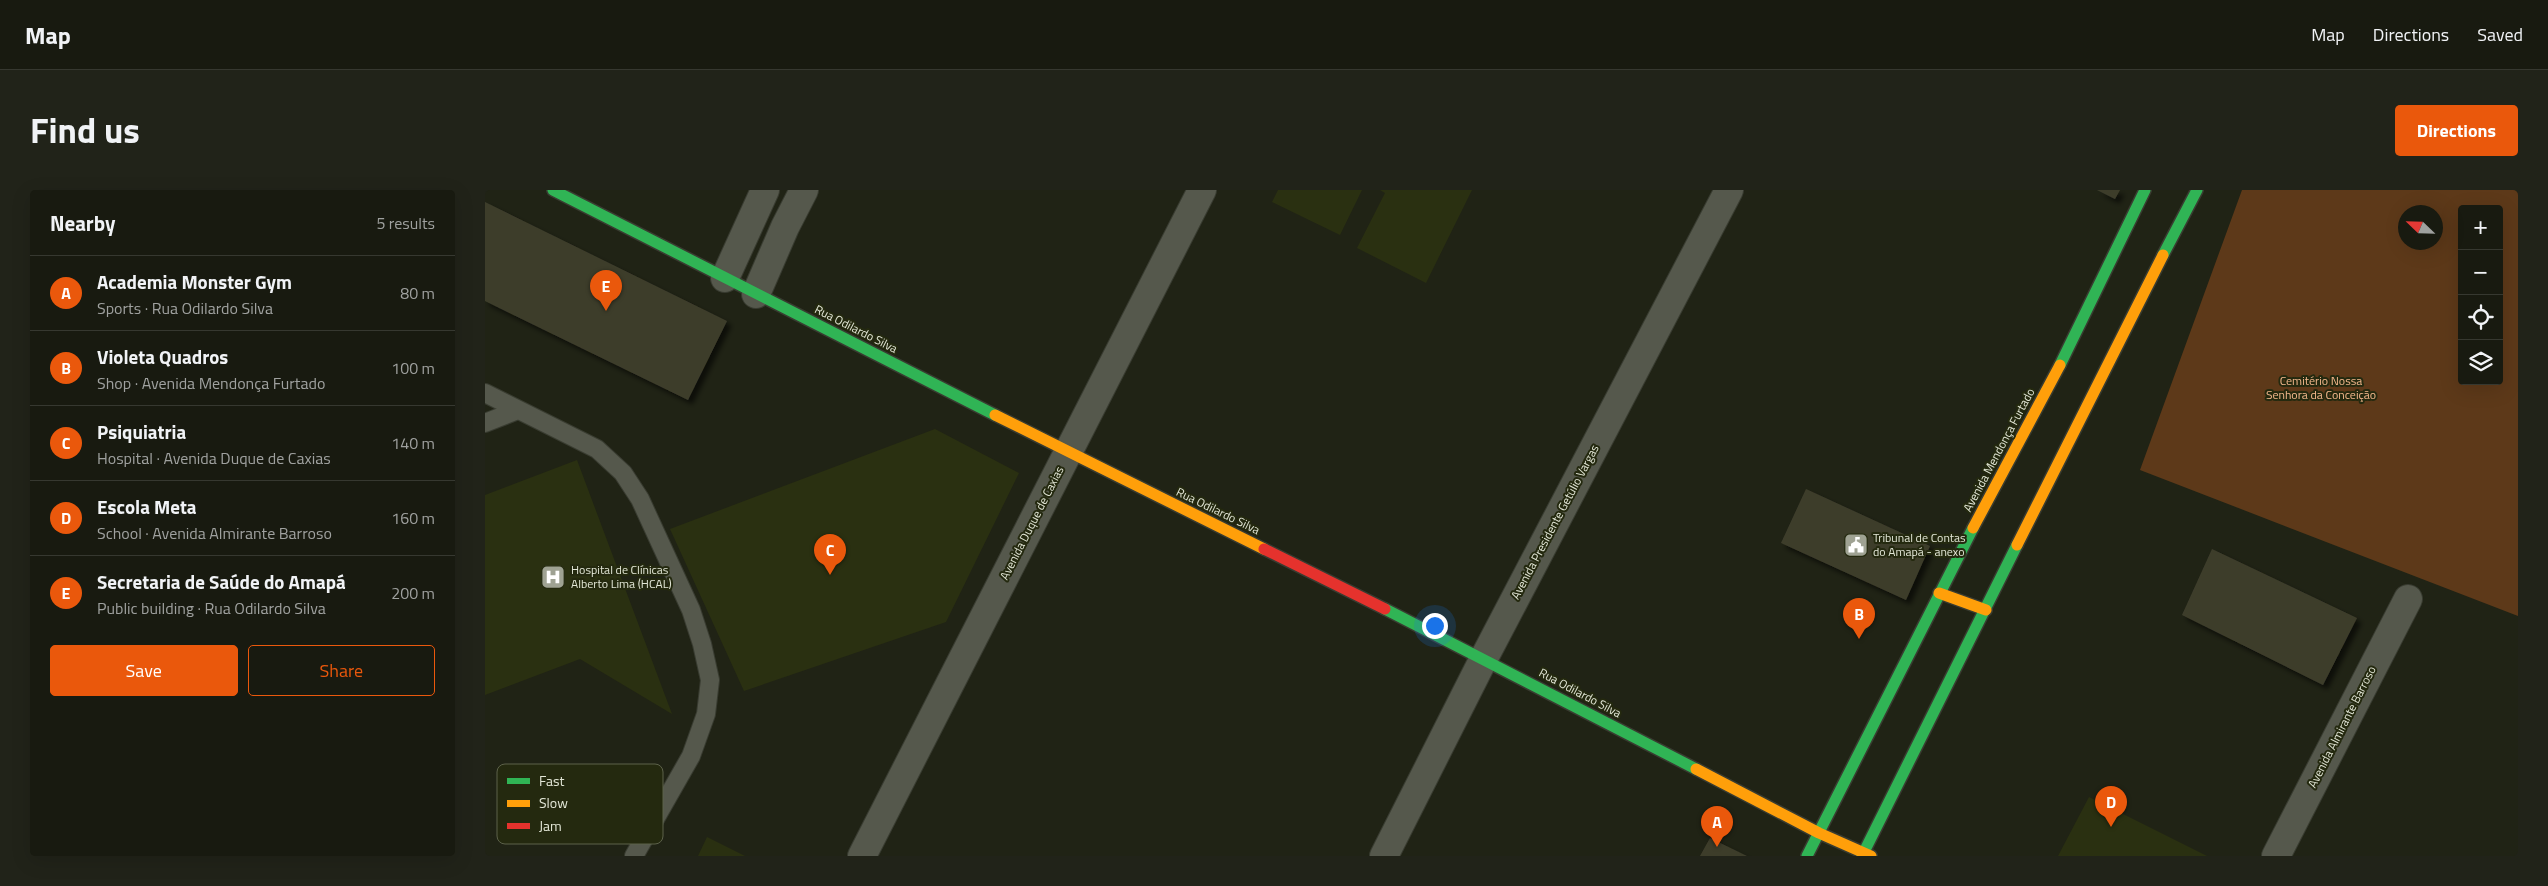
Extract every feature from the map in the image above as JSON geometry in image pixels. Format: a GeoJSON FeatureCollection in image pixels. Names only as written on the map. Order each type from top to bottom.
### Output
{"type":"FeatureCollection","features":[{"type":"Feature","properties":{"kind":"street","name":"Rua Odilardo Silva"},"geometry":{"type":"LineString","coordinates":[[553,190],[1068,452],[1484,658],[1819,833],[1866,855]]}},
{"type":"Feature","properties":{"kind":"street"},"geometry":{"type":"LineString","coordinates":[[725,278],[765,190]]}},
{"type":"Feature","properties":{"kind":"street"},"geometry":{"type":"LineString","coordinates":[[756,294],[785,227],[804,190]]}},
{"type":"Feature","properties":{"kind":"street","name":"Avenida Duque de Caxias"},"geometry":{"type":"LineString","coordinates":[[862,856],[1202,190]]}},
{"type":"Feature","properties":{"kind":"street","name":"Avenida Presidente Getúlio Vargas"},"geometry":{"type":"LineString","coordinates":[[1384,856],[1484,658],[1729,190]]}},
{"type":"Feature","properties":{"kind":"street","name":"Avenida Mendonça Furtado"},"geometry":{"type":"LineString","coordinates":[[1807,856],[1939,593],[2084,326],[2145,190]]}},
{"type":"Feature","properties":{"kind":"street"},"geometry":{"type":"LineString","coordinates":[[1866,855],[1986,610],[2115,338],[2197,190]]}},
{"type":"Feature","properties":{"kind":"street"},"geometry":{"type":"LineString","coordinates":[[1939,593],[1986,610]]}},
{"type":"Feature","properties":{"kind":"street","name":"Avenida Almirante Barroso"},"geometry":{"type":"LineString","coordinates":[[2276,856],[2408,599]]}},
{"type":"Feature","properties":{"kind":"lane"},"geometry":{"type":"LineString","coordinates":[[485,393],[597,448],[623,473],[644,507],[691,610],[702,644],[710,680],[706,714],[691,756],[663,806]]}},
{"type":"Feature","properties":{"kind":"lane"},"geometry":{"type":"LineString","coordinates":[[485,423],[518,410]]}},
{"type":"Feature","properties":{"kind":"lane"},"geometry":{"type":"LineString","coordinates":[[635,856],[642,844]]}},
{"type":"Feature","properties":{"kind":"shaded area"},"geometry":{"type":"Polygon","coordinates":[[[1278,190],[1362,190],[1340,235],[1272,202],[1278,190]]]}},
{"type":"Feature","properties":{"kind":"shaded area"},"geometry":{"type":"Polygon","coordinates":[[[1380,190],[1472,190],[1426,283],[1357,248],[1385,193],[1380,190]]]}},
{"type":"Feature","properties":{"kind":"shaded area"},"geometry":{"type":"Polygon","coordinates":[[[935,429],[1019,473],[946,622],[744,691],[670,529],[935,429]]]}},
{"type":"Feature","properties":{"kind":"shaded area","name":"Hospital de Clínicas Alberto Lima (HCAL)"},"geometry":{"type":"Polygon","coordinates":[[[577,460],[672,714],[580,659],[485,695],[485,495],[577,460]]]}},
{"type":"Feature","properties":{"kind":"shaded area"},"geometry":{"type":"Polygon","coordinates":[[[2089,797],[2207,856],[2058,856],[2089,797]]]}},
{"type":"Feature","properties":{"kind":"shaded area"},"geometry":{"type":"Polygon","coordinates":[[[707,837],[745,856],[698,856],[707,837]]]}},
{"type":"Feature","properties":{"kind":"green space","name":"Cemitério Nossa Senhora da Conceição"},"geometry":{"type":"Polygon","coordinates":[[[2242,190],[2518,190],[2518,616],[2140,470],[2242,190]]]}},
{"type":"Feature","properties":{"kind":"building"},"geometry":{"type":"Polygon","coordinates":[[[2097,190],[2120,190],[2115,199],[2097,190]]]}},
{"type":"Feature","properties":{"kind":"building"},"geometry":{"type":"Polygon","coordinates":[[[485,202],[727,321],[688,400],[485,301],[485,202]]]}},
{"type":"Feature","properties":{"kind":"building","name":"Tribunal de Contas do Amapá - anexo"},"geometry":{"type":"Polygon","coordinates":[[[1806,489],[1930,546],[1906,600],[1781,543],[1806,489]]]}},
{"type":"Feature","properties":{"kind":"building"},"geometry":{"type":"Polygon","coordinates":[[[2212,549],[2357,618],[2323,685],[2182,615],[2212,549]]]}},
{"type":"Feature","properties":{"kind":"building"},"geometry":{"type":"Polygon","coordinates":[[[1710,838],[1747,856],[1700,856],[1710,838]]]}},
{"type":"Feature","properties":{"kind":"traffic: fast"},"geometry":{"type":"LineString","coordinates":[[553,190],[995,415]]}},
{"type":"Feature","properties":{"kind":"traffic: fast"},"geometry":{"type":"LineString","coordinates":[[2060,365],[2145,190]]}},
{"type":"Feature","properties":{"kind":"traffic: fast"},"geometry":{"type":"LineString","coordinates":[[2163,255],[2197,190]]}},
{"type":"Feature","properties":{"kind":"traffic: fast"},"geometry":{"type":"LineString","coordinates":[[1807,856],[1973,528]]}},
{"type":"Feature","properties":{"kind":"traffic: fast"},"geometry":{"type":"LineString","coordinates":[[1862,856],[2017,545]]}},
{"type":"Feature","properties":{"kind":"traffic: fast"},"geometry":{"type":"LineString","coordinates":[[1385,609],[1696,769]]}},
{"type":"Feature","properties":{"kind":"traffic: slow"},"geometry":{"type":"LineString","coordinates":[[2017,545],[2163,255]]}},
{"type":"Feature","properties":{"kind":"traffic: slow"},"geometry":{"type":"LineString","coordinates":[[1973,528],[2060,365]]}},
{"type":"Feature","properties":{"kind":"traffic: slow"},"geometry":{"type":"LineString","coordinates":[[995,415],[1264,549]]}},
{"type":"Feature","properties":{"kind":"traffic: slow"},"geometry":{"type":"LineString","coordinates":[[1939,593],[1986,610]]}},
{"type":"Feature","properties":{"kind":"traffic: slow"},"geometry":{"type":"LineString","coordinates":[[1696,769],[1819,833],[1871,856]]}},
{"type":"Feature","properties":{"kind":"traffic: jam"},"geometry":{"type":"LineString","coordinates":[[1264,549],[1385,609]]}},
{"type":"Feature","properties":{"kind":"place","name":"Secretaria de Saúde do Amapá"},"geometry":{"type":"Point","coordinates":[606,311]}},
{"type":"Feature","properties":{"kind":"place","name":"Tribunal de Contas do Amapá - anexo"},"geometry":{"type":"Point","coordinates":[1856,545]}},
{"type":"Feature","properties":{"kind":"place","name":"Psiquiatria"},"geometry":{"type":"Point","coordinates":[830,575]}},
{"type":"Feature","properties":{"kind":"place","name":"Hospital de Clínicas Alberto Lima (HCAL)"},"geometry":{"type":"Point","coordinates":[553,577]}},
{"type":"Feature","properties":{"kind":"place","name":"Violeta Quadros"},"geometry":{"type":"Point","coordinates":[1859,639]}},
{"type":"Feature","properties":{"kind":"place","name":"Escola Meta"},"geometry":{"type":"Point","coordinates":[2111,827]}},
{"type":"Feature","properties":{"kind":"place","name":"Academia Monster Gym"},"geometry":{"type":"Point","coordinates":[1717,847]}}]}
